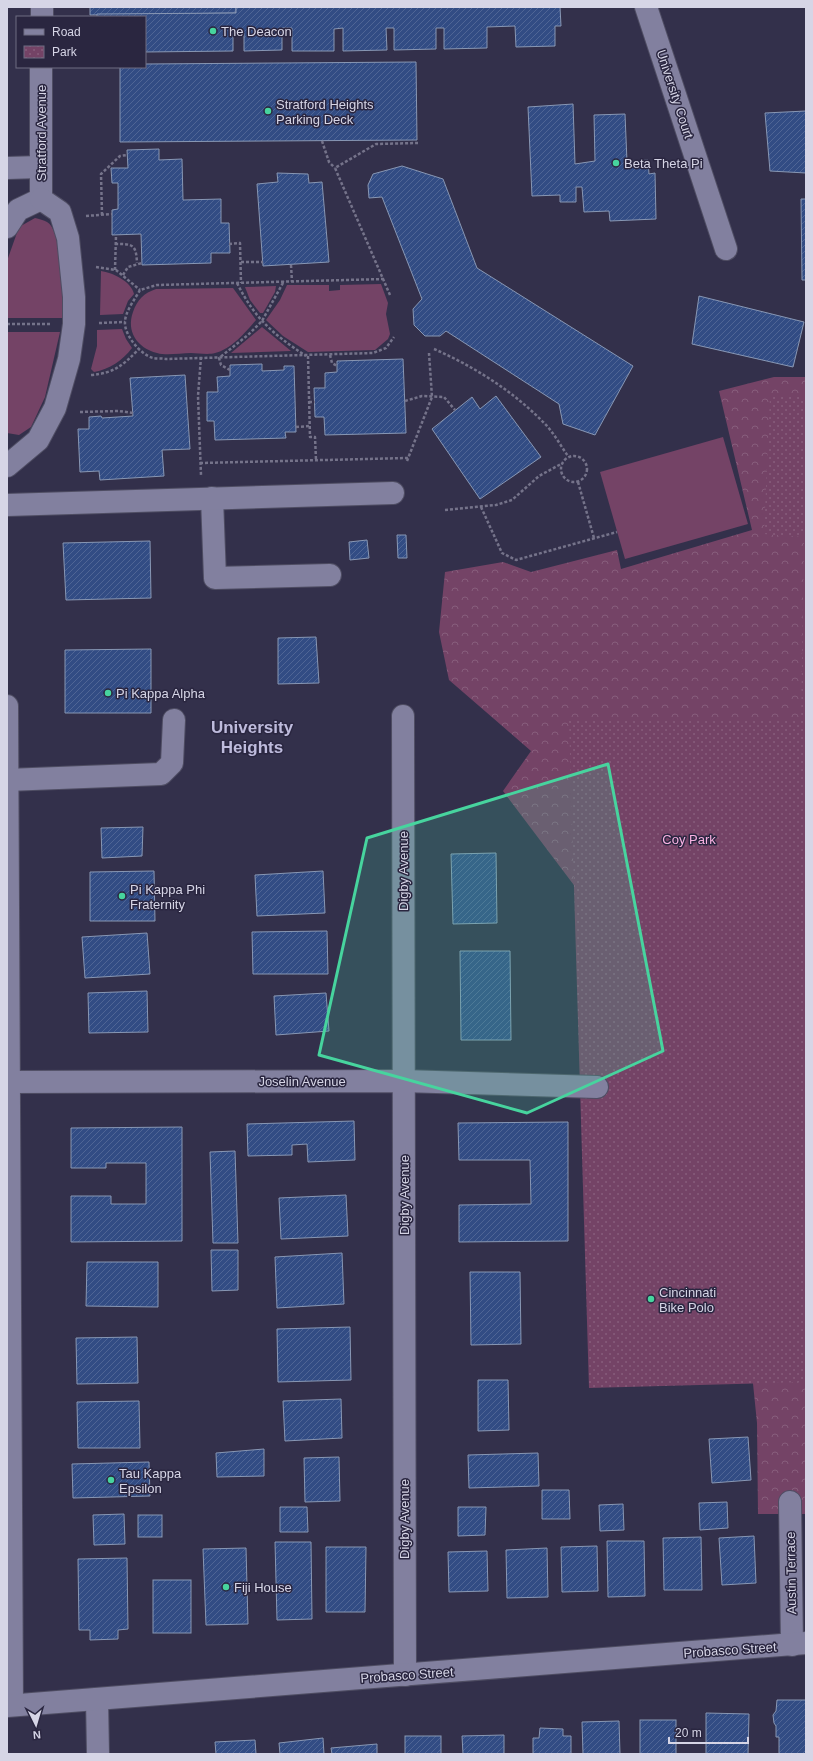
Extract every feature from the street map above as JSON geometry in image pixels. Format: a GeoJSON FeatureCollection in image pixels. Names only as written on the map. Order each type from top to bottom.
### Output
{"type":"FeatureCollection","features":[{"type":"Feature","properties":{"kind":"street","name":"University Court"},"geometry":{"type":"LineString","coordinates":[[646,7],[726,249]]}},
{"type":"Feature","properties":{"kind":"street","name":"Stratford Avenue"},"geometry":{"type":"LineString","coordinates":[[41,68],[41,199]]}},
{"type":"Feature","properties":{"kind":"street"},"geometry":{"type":"LineString","coordinates":[[7,168],[40,167]]}},
{"type":"Feature","properties":{"kind":"street","name":"Stratford Avenue"},"geometry":{"type":"LineString","coordinates":[[7,226],[18,210],[41,199]]}},
{"type":"Feature","properties":{"kind":"street","name":"Stratford Avenue"},"geometry":{"type":"LineString","coordinates":[[7,466],[38,440],[55,408],[69,359],[74,324],[74,298],[68,238],[60,212],[41,199]]}},
{"type":"Feature","properties":{"kind":"street"},"geometry":{"type":"LineString","coordinates":[[7,505],[393,493]]}},
{"type":"Feature","properties":{"kind":"street"},"geometry":{"type":"LineString","coordinates":[[212,498],[215,578],[330,575]]}},
{"type":"Feature","properties":{"kind":"street"},"geometry":{"type":"LineString","coordinates":[[7,706],[9,1706]]}},
{"type":"Feature","properties":{"kind":"street","name":"Digby Avenue"},"geometry":{"type":"LineString","coordinates":[[403,716],[405,1675]]}},
{"type":"Feature","properties":{"kind":"street"},"geometry":{"type":"LineString","coordinates":[[7,780],[161,774],[172,763],[174,720]]}},
{"type":"Feature","properties":{"kind":"street","name":"Joselin Avenue"},"geometry":{"type":"LineString","coordinates":[[8,1082],[403,1081],[597,1087]]}},
{"type":"Feature","properties":{"kind":"street","name":"Austin Terrace"},"geometry":{"type":"LineString","coordinates":[[790,1502],[799,1644]]}},
{"type":"Feature","properties":{"kind":"street","name":"Probasco Street"},"geometry":{"type":"LineString","coordinates":[[9,1706],[799,1644]]}},
{"type":"Feature","properties":{"kind":"street"},"geometry":{"type":"LineString","coordinates":[[97,1699],[98,1754]]}},
{"type":"Feature","properties":{"kind":"path"},"geometry":{"type":"LineString","coordinates":[[322,141],[329,162],[335,168],[390,294]]}},
{"type":"Feature","properties":{"kind":"path"},"geometry":{"type":"LineString","coordinates":[[335,168],[376,144],[418,143]]}},
{"type":"Feature","properties":{"kind":"path"},"geometry":{"type":"LineString","coordinates":[[102,215],[101,174],[120,156],[127,155]]}},
{"type":"Feature","properties":{"kind":"path"},"geometry":{"type":"LineString","coordinates":[[85,216],[112,214]]}},
{"type":"Feature","properties":{"kind":"path"},"geometry":{"type":"LineString","coordinates":[[115,270],[116,235]]}},
{"type":"Feature","properties":{"kind":"path"},"geometry":{"type":"LineString","coordinates":[[229,244],[240,243],[241,283]]}},
{"type":"Feature","properties":{"kind":"path"},"geometry":{"type":"LineString","coordinates":[[115,244],[129,244],[133,246],[136,252],[137,263]]}},
{"type":"Feature","properties":{"kind":"path"},"geometry":{"type":"LineString","coordinates":[[241,262],[263,262]]}},
{"type":"Feature","properties":{"kind":"path"},"geometry":{"type":"LineString","coordinates":[[123,275],[128,267],[137,263],[142,263]]}},
{"type":"Feature","properties":{"kind":"path"},"geometry":{"type":"LineString","coordinates":[[291,265],[292,282]]}},
{"type":"Feature","properties":{"kind":"path"},"geometry":{"type":"LineString","coordinates":[[96,267],[115,270],[140,290]]}},
{"type":"Feature","properties":{"kind":"path"},"geometry":{"type":"LineString","coordinates":[[384,279],[157,285],[140,290],[132,303],[124,322],[129,336],[139,349],[152,358],[219,358],[373,353],[386,348],[394,337]]}},
{"type":"Feature","properties":{"kind":"path"},"geometry":{"type":"LineString","coordinates":[[219,358],[248,335],[262,321],[284,281]]}},
{"type":"Feature","properties":{"kind":"path"},"geometry":{"type":"LineString","coordinates":[[237,283],[262,321],[281,339],[307,356]]}},
{"type":"Feature","properties":{"kind":"path"},"geometry":{"type":"LineString","coordinates":[[96,323],[124,322]]}},
{"type":"Feature","properties":{"kind":"path"},"geometry":{"type":"LineString","coordinates":[[7,324],[51,324]]}},
{"type":"Feature","properties":{"kind":"path"},"geometry":{"type":"LineString","coordinates":[[88,376],[106,374],[122,366],[139,349]]}},
{"type":"Feature","properties":{"kind":"path"},"geometry":{"type":"LineString","coordinates":[[434,349],[454,358],[500,386],[544,422],[568,456]]}},
{"type":"Feature","properties":{"kind":"path"},"geometry":{"type":"LineString","coordinates":[[201,357],[198,396],[200,463],[408,459],[432,397],[429,353]]}},
{"type":"Feature","properties":{"kind":"path"},"geometry":{"type":"LineString","coordinates":[[330,355],[332,363],[337,366]]}},
{"type":"Feature","properties":{"kind":"path"},"geometry":{"type":"LineString","coordinates":[[307,356],[310,437],[315,437],[316,460]]}},
{"type":"Feature","properties":{"kind":"path"},"geometry":{"type":"LineString","coordinates":[[219,358],[221,365],[230,370]]}},
{"type":"Feature","properties":{"kind":"path"},"geometry":{"type":"LineString","coordinates":[[405,401],[422,396],[444,398],[455,410]]}},
{"type":"Feature","properties":{"kind":"path"},"geometry":{"type":"LineString","coordinates":[[309,402],[315,402]]}},
{"type":"Feature","properties":{"kind":"path"},"geometry":{"type":"LineString","coordinates":[[75,412],[119,411],[132,413]]}},
{"type":"Feature","properties":{"kind":"path"},"geometry":{"type":"LineString","coordinates":[[296,427],[310,426]]}},
{"type":"Feature","properties":{"kind":"path"},"geometry":{"type":"LineString","coordinates":[[568,456],[577,456],[587,464],[587,473],[582,480],[578,482],[565,479],[560,471],[561,464],[568,456]]}},
{"type":"Feature","properties":{"kind":"path"},"geometry":{"type":"LineString","coordinates":[[445,510],[496,505],[512,500],[539,476],[561,464]]}},
{"type":"Feature","properties":{"kind":"path"},"geometry":{"type":"LineString","coordinates":[[578,482],[594,538]]}},
{"type":"Feature","properties":{"kind":"path"},"geometry":{"type":"LineString","coordinates":[[481,507],[502,553],[516,560],[617,532]]}},
{"type":"Feature","properties":{"kind":"highlighted area"},"geometry":{"type":"Polygon","coordinates":[[[608,764],[663,1051],[527,1113],[319,1055],[367,838],[608,764]]]}},
{"type":"Feature","properties":{"kind":"green space"},"geometry":{"type":"Polygon","coordinates":[[[35,218],[47,222],[52,228],[56,238],[61,266],[63,318],[7,318],[7,261],[19,227],[35,218]]]}},
{"type":"Feature","properties":{"kind":"green space"},"geometry":{"type":"Polygon","coordinates":[[[101,271],[121,278],[132,289],[134,294],[128,301],[123,314],[100,315],[101,271]]]}},
{"type":"Feature","properties":{"kind":"green space"},"geometry":{"type":"Polygon","coordinates":[[[381,284],[388,303],[386,314],[390,334],[388,339],[375,350],[308,352],[283,336],[266,320],[280,300],[287,285],[329,285],[329,291],[340,290],[340,285],[381,284]]]}},
{"type":"Feature","properties":{"kind":"green space"},"geometry":{"type":"Polygon","coordinates":[[[276,286],[275,292],[263,313],[260,313],[250,300],[245,287],[276,286]]]}},
{"type":"Feature","properties":{"kind":"green space"},"geometry":{"type":"Polygon","coordinates":[[[233,288],[256,320],[237,340],[221,351],[209,354],[161,354],[150,351],[144,347],[135,338],[132,332],[131,319],[137,304],[145,295],[156,289],[233,288]]]}},
{"type":"Feature","properties":{"kind":"green space"},"geometry":{"type":"Polygon","coordinates":[[[262,327],[291,351],[231,353],[262,327]]]}},
{"type":"Feature","properties":{"kind":"green space"},"geometry":{"type":"Polygon","coordinates":[[[122,329],[132,348],[115,364],[94,372],[91,369],[97,346],[97,330],[122,329]]]}},
{"type":"Feature","properties":{"kind":"green space"},"geometry":{"type":"Polygon","coordinates":[[[7,332],[60,332],[45,397],[31,427],[19,435],[7,433],[7,332]]]}},
{"type":"Feature","properties":{"kind":"green space"},"geometry":{"type":"Polygon","coordinates":[[[774,377],[806,377],[806,1514],[758,1514],[757,1423],[750,1354],[604,925],[503,791],[531,751],[449,680],[439,632],[445,572],[503,562],[531,572],[617,550],[621,569],[752,530],[719,391],[774,377]]]}},
{"type":"Feature","properties":{"kind":"green space","name":"Coy Park"},"geometry":{"type":"Polygon","coordinates":[[[770,395],[806,395],[806,1382],[589,1388],[569,721],[801,721],[804,537],[764,534],[770,395]]]}},
{"type":"Feature","properties":{"kind":"green space"},"geometry":{"type":"Polygon","coordinates":[[[723,437],[748,524],[625,559],[600,472],[723,437]]]}},
{"type":"Feature","properties":{"kind":"building"},"geometry":{"type":"Polygon","coordinates":[[[90,7],[236,7],[236,13],[90,15],[90,7]]]}},
{"type":"Feature","properties":{"kind":"building","name":"The Deacon"},"geometry":{"type":"Polygon","coordinates":[[[236,7],[560,7],[561,26],[555,26],[555,46],[516,47],[515,26],[487,27],[487,48],[444,49],[444,28],[436,28],[436,49],[394,50],[394,28],[386,28],[387,50],[343,51],[343,28],[334,29],[334,51],[292,51],[292,28],[282,28],[282,50],[244,51],[244,33],[233,33],[233,51],[146,52],[146,16],[97,16],[97,14],[236,13],[236,7]]]}},
{"type":"Feature","properties":{"kind":"building","name":"Stratford Heights Parking Deck"},"geometry":{"type":"Polygon","coordinates":[[[416,62],[417,140],[120,142],[120,68],[146,68],[146,64],[416,62]]]}},
{"type":"Feature","properties":{"kind":"building","name":"Beta Theta Pi"},"geometry":{"type":"Polygon","coordinates":[[[573,104],[575,164],[595,161],[594,115],[625,114],[627,162],[648,160],[649,174],[655,173],[656,219],[610,221],[609,211],[584,212],[582,187],[576,187],[576,202],[560,202],[560,195],[532,196],[528,107],[573,104]]]}},
{"type":"Feature","properties":{"kind":"building"},"geometry":{"type":"Polygon","coordinates":[[[806,111],[806,173],[770,171],[765,113],[806,111]]]}},
{"type":"Feature","properties":{"kind":"building"},"geometry":{"type":"Polygon","coordinates":[[[159,149],[159,160],[182,159],[183,200],[221,199],[221,223],[229,223],[230,253],[211,253],[211,263],[142,265],[141,234],[112,235],[112,210],[118,209],[118,183],[112,183],[111,168],[128,168],[127,150],[159,149]]]}},
{"type":"Feature","properties":{"kind":"building"},"geometry":{"type":"Polygon","coordinates":[[[402,166],[443,179],[477,268],[633,366],[595,435],[563,424],[559,404],[446,331],[440,336],[425,336],[414,325],[413,309],[422,299],[382,197],[369,198],[368,185],[373,174],[402,166]]]}},
{"type":"Feature","properties":{"kind":"building"},"geometry":{"type":"Polygon","coordinates":[[[277,173],[308,174],[309,183],[322,182],[329,262],[263,266],[257,184],[278,182],[277,173]]]}},
{"type":"Feature","properties":{"kind":"building"},"geometry":{"type":"Polygon","coordinates":[[[801,199],[806,199],[806,280],[802,280],[801,199]]]}},
{"type":"Feature","properties":{"kind":"building"},"geometry":{"type":"Polygon","coordinates":[[[699,296],[804,322],[793,367],[692,344],[699,296]]]}},
{"type":"Feature","properties":{"kind":"building"},"geometry":{"type":"Polygon","coordinates":[[[403,359],[406,433],[325,435],[324,417],[315,417],[314,388],[325,388],[325,373],[337,372],[337,361],[403,359]]]}},
{"type":"Feature","properties":{"kind":"building"},"geometry":{"type":"Polygon","coordinates":[[[262,364],[262,371],[284,370],[284,366],[294,366],[296,432],[285,432],[286,438],[215,440],[214,421],[207,421],[207,392],[218,392],[217,377],[230,376],[230,365],[262,364]]]}},
{"type":"Feature","properties":{"kind":"building"},"geometry":{"type":"Polygon","coordinates":[[[185,375],[190,449],[162,450],[164,476],[100,480],[99,471],[80,472],[78,429],[89,429],[89,417],[101,416],[102,418],[133,416],[130,378],[185,375]]]}},
{"type":"Feature","properties":{"kind":"building"},"geometry":{"type":"Polygon","coordinates":[[[496,396],[541,457],[480,499],[432,429],[472,397],[480,409],[496,396]]]}},
{"type":"Feature","properties":{"kind":"building"},"geometry":{"type":"Polygon","coordinates":[[[397,535],[406,535],[407,558],[398,558],[397,535]]]}},
{"type":"Feature","properties":{"kind":"building"},"geometry":{"type":"Polygon","coordinates":[[[367,540],[369,558],[350,560],[349,542],[367,540]]]}},
{"type":"Feature","properties":{"kind":"building"},"geometry":{"type":"Polygon","coordinates":[[[150,541],[151,598],[66,600],[63,543],[150,541]]]}},
{"type":"Feature","properties":{"kind":"building"},"geometry":{"type":"Polygon","coordinates":[[[316,637],[319,683],[278,684],[278,638],[316,637]]]}},
{"type":"Feature","properties":{"kind":"building","name":"Pi Kappa Alpha"},"geometry":{"type":"Polygon","coordinates":[[[151,649],[151,713],[65,713],[65,650],[151,649]]]}},
{"type":"Feature","properties":{"kind":"building"},"geometry":{"type":"Polygon","coordinates":[[[143,827],[142,856],[102,858],[101,828],[143,827]]]}},
{"type":"Feature","properties":{"kind":"building"},"geometry":{"type":"Polygon","coordinates":[[[496,853],[497,923],[453,924],[451,854],[496,853]]]}},
{"type":"Feature","properties":{"kind":"building","name":"Pi Kappa Phi Fraternity"},"geometry":{"type":"Polygon","coordinates":[[[154,871],[155,921],[90,921],[90,872],[154,871]]]}},
{"type":"Feature","properties":{"kind":"building"},"geometry":{"type":"Polygon","coordinates":[[[323,871],[325,913],[257,916],[255,875],[323,871]]]}},
{"type":"Feature","properties":{"kind":"building"},"geometry":{"type":"Polygon","coordinates":[[[327,931],[328,974],[253,974],[252,932],[327,931]]]}},
{"type":"Feature","properties":{"kind":"building"},"geometry":{"type":"Polygon","coordinates":[[[147,933],[150,974],[85,978],[82,937],[147,933]]]}},
{"type":"Feature","properties":{"kind":"building"},"geometry":{"type":"Polygon","coordinates":[[[460,951],[510,951],[511,1040],[461,1040],[460,951]]]}},
{"type":"Feature","properties":{"kind":"building"},"geometry":{"type":"Polygon","coordinates":[[[147,991],[148,1032],[89,1033],[88,993],[147,991]]]}},
{"type":"Feature","properties":{"kind":"building"},"geometry":{"type":"Polygon","coordinates":[[[326,993],[329,1031],[276,1035],[274,996],[326,993]]]}},
{"type":"Feature","properties":{"kind":"building"},"geometry":{"type":"Polygon","coordinates":[[[354,1121],[355,1160],[308,1162],[307,1144],[292,1145],[292,1155],[248,1156],[247,1124],[354,1121]]]}},
{"type":"Feature","properties":{"kind":"building"},"geometry":{"type":"Polygon","coordinates":[[[568,1122],[568,1241],[459,1242],[459,1205],[531,1204],[530,1160],[459,1160],[458,1123],[568,1122]]]}},
{"type":"Feature","properties":{"kind":"building"},"geometry":{"type":"Polygon","coordinates":[[[182,1127],[182,1241],[71,1242],[71,1196],[111,1196],[111,1204],[146,1204],[146,1163],[106,1163],[106,1168],[71,1168],[71,1128],[182,1127]]]}},
{"type":"Feature","properties":{"kind":"building"},"geometry":{"type":"Polygon","coordinates":[[[235,1151],[238,1243],[213,1243],[210,1152],[235,1151]]]}},
{"type":"Feature","properties":{"kind":"building"},"geometry":{"type":"Polygon","coordinates":[[[346,1195],[348,1236],[281,1239],[279,1198],[346,1195]]]}},
{"type":"Feature","properties":{"kind":"building"},"geometry":{"type":"Polygon","coordinates":[[[211,1250],[238,1250],[238,1290],[212,1291],[211,1250]]]}},
{"type":"Feature","properties":{"kind":"building"},"geometry":{"type":"Polygon","coordinates":[[[342,1253],[344,1304],[277,1308],[275,1257],[342,1253]]]}},
{"type":"Feature","properties":{"kind":"building"},"geometry":{"type":"Polygon","coordinates":[[[87,1262],[158,1262],[158,1307],[86,1306],[87,1262]]]}},
{"type":"Feature","properties":{"kind":"building"},"geometry":{"type":"Polygon","coordinates":[[[470,1272],[520,1272],[521,1344],[471,1345],[470,1272]]]}},
{"type":"Feature","properties":{"kind":"building"},"geometry":{"type":"Polygon","coordinates":[[[350,1327],[351,1380],[278,1382],[277,1329],[350,1327]]]}},
{"type":"Feature","properties":{"kind":"building"},"geometry":{"type":"Polygon","coordinates":[[[137,1337],[138,1383],[77,1384],[76,1338],[137,1337]]]}},
{"type":"Feature","properties":{"kind":"building"},"geometry":{"type":"Polygon","coordinates":[[[478,1380],[508,1380],[509,1430],[478,1431],[478,1380]]]}},
{"type":"Feature","properties":{"kind":"building"},"geometry":{"type":"Polygon","coordinates":[[[341,1399],[342,1438],[285,1441],[283,1401],[341,1399]]]}},
{"type":"Feature","properties":{"kind":"building"},"geometry":{"type":"Polygon","coordinates":[[[139,1401],[140,1448],[78,1448],[77,1402],[139,1401]]]}},
{"type":"Feature","properties":{"kind":"building"},"geometry":{"type":"Polygon","coordinates":[[[748,1437],[751,1480],[712,1483],[709,1439],[748,1437]]]}},
{"type":"Feature","properties":{"kind":"building"},"geometry":{"type":"Polygon","coordinates":[[[264,1449],[264,1476],[217,1477],[216,1453],[264,1449]]]}},
{"type":"Feature","properties":{"kind":"building"},"geometry":{"type":"Polygon","coordinates":[[[538,1453],[539,1486],[469,1488],[468,1455],[538,1453]]]}},
{"type":"Feature","properties":{"kind":"building"},"geometry":{"type":"Polygon","coordinates":[[[339,1457],[340,1501],[305,1502],[304,1458],[339,1457]]]}},
{"type":"Feature","properties":{"kind":"building","name":"Tau Kappa Epsilon"},"geometry":{"type":"Polygon","coordinates":[[[149,1462],[150,1496],[73,1498],[72,1464],[149,1462]]]}},
{"type":"Feature","properties":{"kind":"building"},"geometry":{"type":"Polygon","coordinates":[[[542,1490],[569,1490],[570,1519],[542,1519],[542,1490]]]}},
{"type":"Feature","properties":{"kind":"building"},"geometry":{"type":"Polygon","coordinates":[[[727,1502],[728,1528],[700,1530],[699,1503],[727,1502]]]}},
{"type":"Feature","properties":{"kind":"building"},"geometry":{"type":"Polygon","coordinates":[[[623,1504],[624,1530],[600,1531],[599,1505],[623,1504]]]}},
{"type":"Feature","properties":{"kind":"building"},"geometry":{"type":"Polygon","coordinates":[[[280,1507],[307,1507],[308,1532],[280,1532],[280,1507]]]}},
{"type":"Feature","properties":{"kind":"building"},"geometry":{"type":"Polygon","coordinates":[[[458,1507],[486,1507],[485,1535],[458,1536],[458,1507]]]}},
{"type":"Feature","properties":{"kind":"building"},"geometry":{"type":"Polygon","coordinates":[[[124,1514],[125,1544],[94,1545],[93,1515],[124,1514]]]}},
{"type":"Feature","properties":{"kind":"building"},"geometry":{"type":"Polygon","coordinates":[[[138,1515],[162,1515],[162,1537],[138,1537],[138,1515]]]}},
{"type":"Feature","properties":{"kind":"building"},"geometry":{"type":"Polygon","coordinates":[[[754,1536],[756,1583],[722,1585],[719,1538],[754,1536]]]}},
{"type":"Feature","properties":{"kind":"building"},"geometry":{"type":"Polygon","coordinates":[[[701,1537],[702,1590],[664,1590],[663,1538],[701,1537]]]}},
{"type":"Feature","properties":{"kind":"building"},"geometry":{"type":"Polygon","coordinates":[[[607,1541],[644,1541],[645,1596],[608,1597],[607,1541]]]}},
{"type":"Feature","properties":{"kind":"building"},"geometry":{"type":"Polygon","coordinates":[[[275,1542],[311,1542],[312,1619],[277,1620],[275,1542]]]}},
{"type":"Feature","properties":{"kind":"building"},"geometry":{"type":"Polygon","coordinates":[[[597,1546],[598,1591],[562,1592],[561,1547],[597,1546]]]}},
{"type":"Feature","properties":{"kind":"building"},"geometry":{"type":"Polygon","coordinates":[[[326,1547],[366,1547],[365,1612],[326,1612],[326,1547]]]}},
{"type":"Feature","properties":{"kind":"building","name":"Fiji House"},"geometry":{"type":"Polygon","coordinates":[[[246,1548],[248,1624],[206,1625],[203,1549],[246,1548]]]}},
{"type":"Feature","properties":{"kind":"building"},"geometry":{"type":"Polygon","coordinates":[[[547,1548],[548,1597],[507,1598],[506,1550],[547,1548]]]}},
{"type":"Feature","properties":{"kind":"building"},"geometry":{"type":"Polygon","coordinates":[[[487,1551],[488,1591],[449,1592],[448,1552],[487,1551]]]}},
{"type":"Feature","properties":{"kind":"building"},"geometry":{"type":"Polygon","coordinates":[[[127,1558],[128,1629],[118,1630],[118,1639],[90,1640],[90,1630],[79,1630],[78,1559],[127,1558]]]}},
{"type":"Feature","properties":{"kind":"building"},"geometry":{"type":"Polygon","coordinates":[[[153,1580],[191,1580],[191,1633],[153,1633],[153,1580]]]}},
{"type":"Feature","properties":{"kind":"building"},"geometry":{"type":"Polygon","coordinates":[[[777,1700],[806,1700],[806,1754],[779,1754],[779,1737],[776,1737],[776,1726],[773,1715],[776,1711],[777,1700]]]}},
{"type":"Feature","properties":{"kind":"building"},"geometry":{"type":"Polygon","coordinates":[[[706,1713],[749,1714],[748,1754],[706,1754],[706,1713]]]}},
{"type":"Feature","properties":{"kind":"building"},"geometry":{"type":"Polygon","coordinates":[[[640,1720],[676,1720],[676,1754],[640,1754],[640,1720]]]}},
{"type":"Feature","properties":{"kind":"building"},"geometry":{"type":"Polygon","coordinates":[[[619,1721],[620,1754],[583,1754],[582,1722],[619,1721]]]}},
{"type":"Feature","properties":{"kind":"building"},"geometry":{"type":"Polygon","coordinates":[[[540,1728],[563,1729],[563,1736],[571,1736],[571,1754],[533,1754],[533,1738],[539,1738],[540,1728]]]}},
{"type":"Feature","properties":{"kind":"building"},"geometry":{"type":"Polygon","coordinates":[[[504,1735],[504,1754],[463,1754],[462,1736],[504,1735]]]}},
{"type":"Feature","properties":{"kind":"building"},"geometry":{"type":"Polygon","coordinates":[[[405,1736],[441,1736],[441,1754],[405,1754],[405,1736]]]}},
{"type":"Feature","properties":{"kind":"building"},"geometry":{"type":"Polygon","coordinates":[[[323,1738],[324,1754],[280,1754],[279,1743],[323,1738]]]}},
{"type":"Feature","properties":{"kind":"building"},"geometry":{"type":"Polygon","coordinates":[[[255,1740],[256,1754],[216,1754],[215,1742],[255,1740]]]}},
{"type":"Feature","properties":{"kind":"building"},"geometry":{"type":"Polygon","coordinates":[[[377,1744],[377,1754],[332,1754],[331,1748],[377,1744]]]}},
{"type":"Feature","properties":{"kind":"place","name":"The Deacon"},"geometry":{"type":"Point","coordinates":[213,31]}},
{"type":"Feature","properties":{"kind":"place","name":"Stratford Heights Parking Deck"},"geometry":{"type":"Point","coordinates":[268,111]}},
{"type":"Feature","properties":{"kind":"place","name":"Beta Theta Pi"},"geometry":{"type":"Point","coordinates":[616,163]}},
{"type":"Feature","properties":{"kind":"place","name":"Pi Kappa Alpha"},"geometry":{"type":"Point","coordinates":[108,693]}},
{"type":"Feature","properties":{"kind":"place","name":"Pi Kappa Phi Fraternity"},"geometry":{"type":"Point","coordinates":[122,896]}},
{"type":"Feature","properties":{"kind":"place","name":"Cincinnati Bike Polo"},"geometry":{"type":"Point","coordinates":[651,1299]}},
{"type":"Feature","properties":{"kind":"place","name":"Tau Kappa Epsilon"},"geometry":{"type":"Point","coordinates":[111,1480]}},
{"type":"Feature","properties":{"kind":"place","name":"Fiji House"},"geometry":{"type":"Point","coordinates":[226,1587]}},
{"type":"Feature","properties":{"kind":"district","name":"University Heights"},"geometry":{"type":"Point","coordinates":[252,737]}}]}
